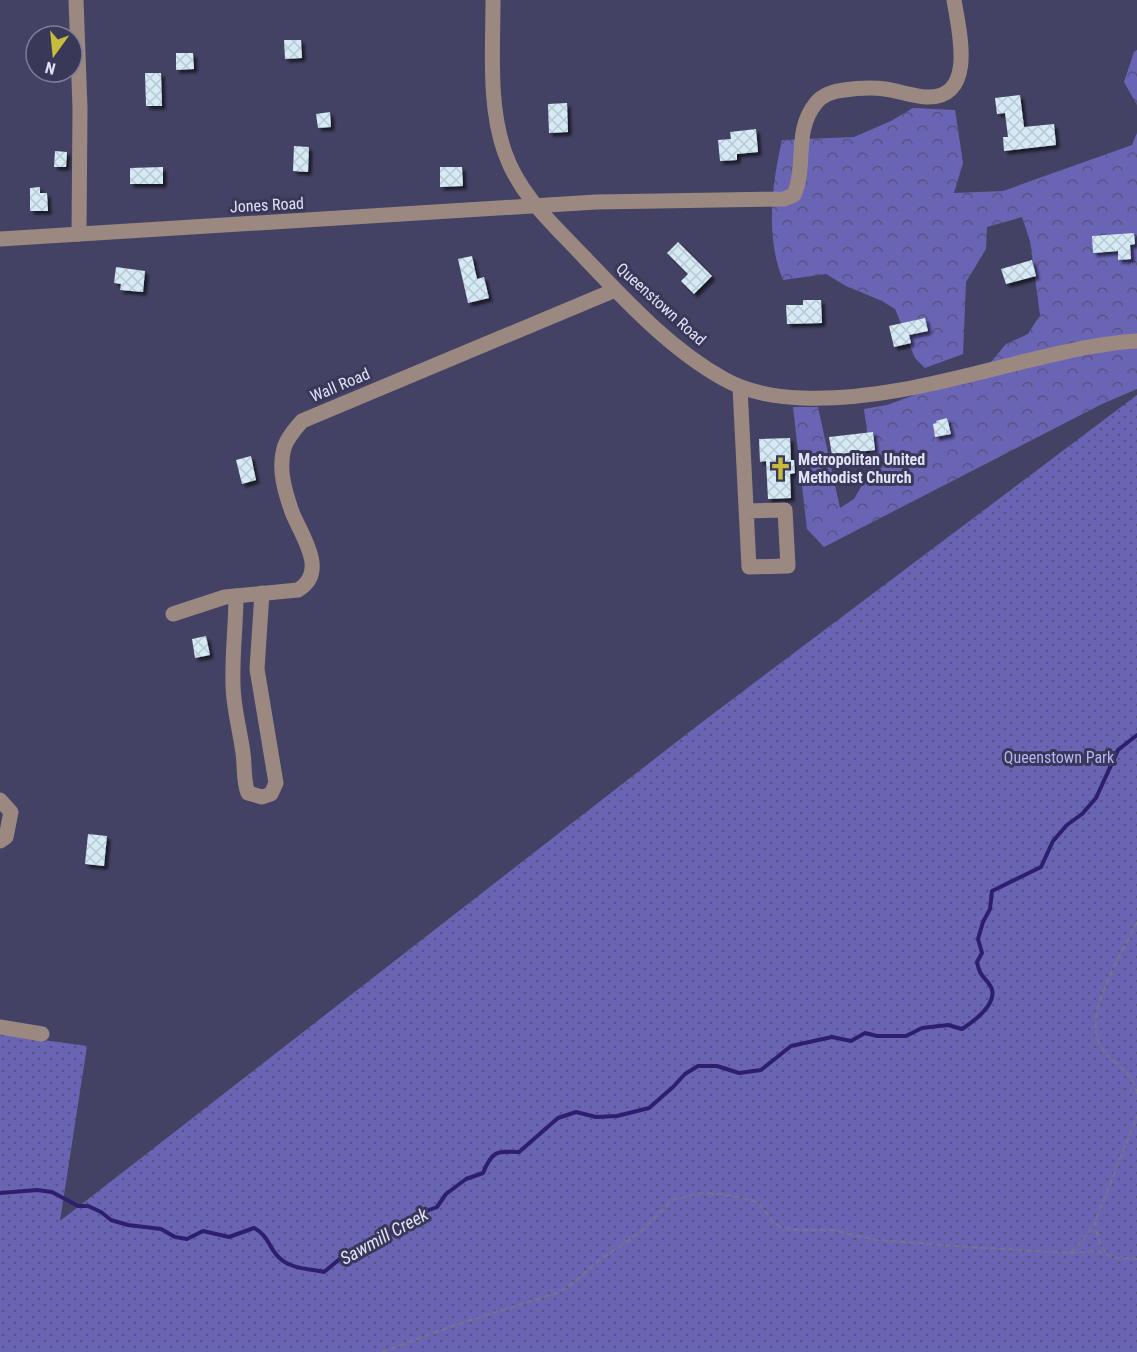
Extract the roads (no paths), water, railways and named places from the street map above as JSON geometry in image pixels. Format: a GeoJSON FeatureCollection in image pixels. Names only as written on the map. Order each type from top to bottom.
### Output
{"type":"FeatureCollection","features":[{"type":"Feature","properties":{"kind":"street"},"geometry":{"type":"LineString","coordinates":[[76,0],[80,108],[79,234]]}},
{"type":"Feature","properties":{"kind":"street","name":"Queenstown Road"},"geometry":{"type":"LineString","coordinates":[[493,0],[495,95],[500,133],[512,170],[536,207],[615,290],[657,330],[724,379],[740,387],[778,396],[803,398],[849,396],[935,383],[1055,354],[1137,341]]}},
{"type":"Feature","properties":{"kind":"street","name":"Jones Road"},"geometry":{"type":"LineString","coordinates":[[0,239],[615,202],[784,199],[794,195],[798,184],[800,150],[806,122],[815,103],[823,96],[837,91],[868,88],[883,88],[926,97],[936,96],[947,92],[958,81],[962,66],[954,0]]}},
{"type":"Feature","properties":{"kind":"street","name":"Wall Road"},"geometry":{"type":"LineString","coordinates":[[173,614],[225,597],[298,590],[311,578],[311,558],[293,513],[282,473],[284,449],[291,434],[302,421],[615,290]]}},
{"type":"Feature","properties":{"kind":"street"},"geometry":{"type":"LineString","coordinates":[[740,387],[749,567],[788,566],[785,510],[747,511]]}},
{"type":"Feature","properties":{"kind":"street"},"geometry":{"type":"LineString","coordinates":[[236,596],[233,685],[244,758],[244,783],[248,794],[262,797],[271,794],[276,783],[257,669],[262,593]]}},
{"type":"Feature","properties":{"kind":"street"},"geometry":{"type":"LineString","coordinates":[[0,801],[11,812],[6,837],[0,841]]}},
{"type":"Feature","properties":{"kind":"street"},"geometry":{"type":"LineString","coordinates":[[0,1027],[42,1034]]}},
{"type":"Feature","properties":{"kind":"waterway","name":"Sawmill Creek"},"geometry":{"type":"LineString","coordinates":[[0,1193],[37,1190],[52,1192],[78,1206],[88,1206],[101,1212],[111,1220],[128,1225],[161,1229],[175,1237],[187,1239],[203,1231],[229,1237],[254,1228],[263,1235],[274,1252],[286,1263],[324,1272],[347,1253],[362,1251],[416,1215],[437,1207],[446,1194],[466,1179],[483,1173],[492,1156],[500,1152],[519,1152],[558,1118],[576,1112],[596,1117],[617,1116],[649,1108],[685,1074],[698,1066],[717,1066],[739,1073],[761,1070],[791,1046],[832,1037],[851,1041],[865,1033],[877,1036],[906,1036],[922,1028],[948,1025],[962,1029],[984,1011],[993,993],[981,974],[977,962],[982,953],[978,939],[990,909],[992,891],[1041,867],[1053,841],[1096,798],[1118,750],[1137,735]]}},
{"type":"Feature","properties":{"kind":"place","name":"Metropolitan United Methodist Church"},"geometry":{"type":"Point","coordinates":[780,468]}},
{"type":"Feature","properties":{"kind":"park label","name":"Queenstown Park"},"geometry":{"type":"Point","coordinates":[1059,757]}}]}
